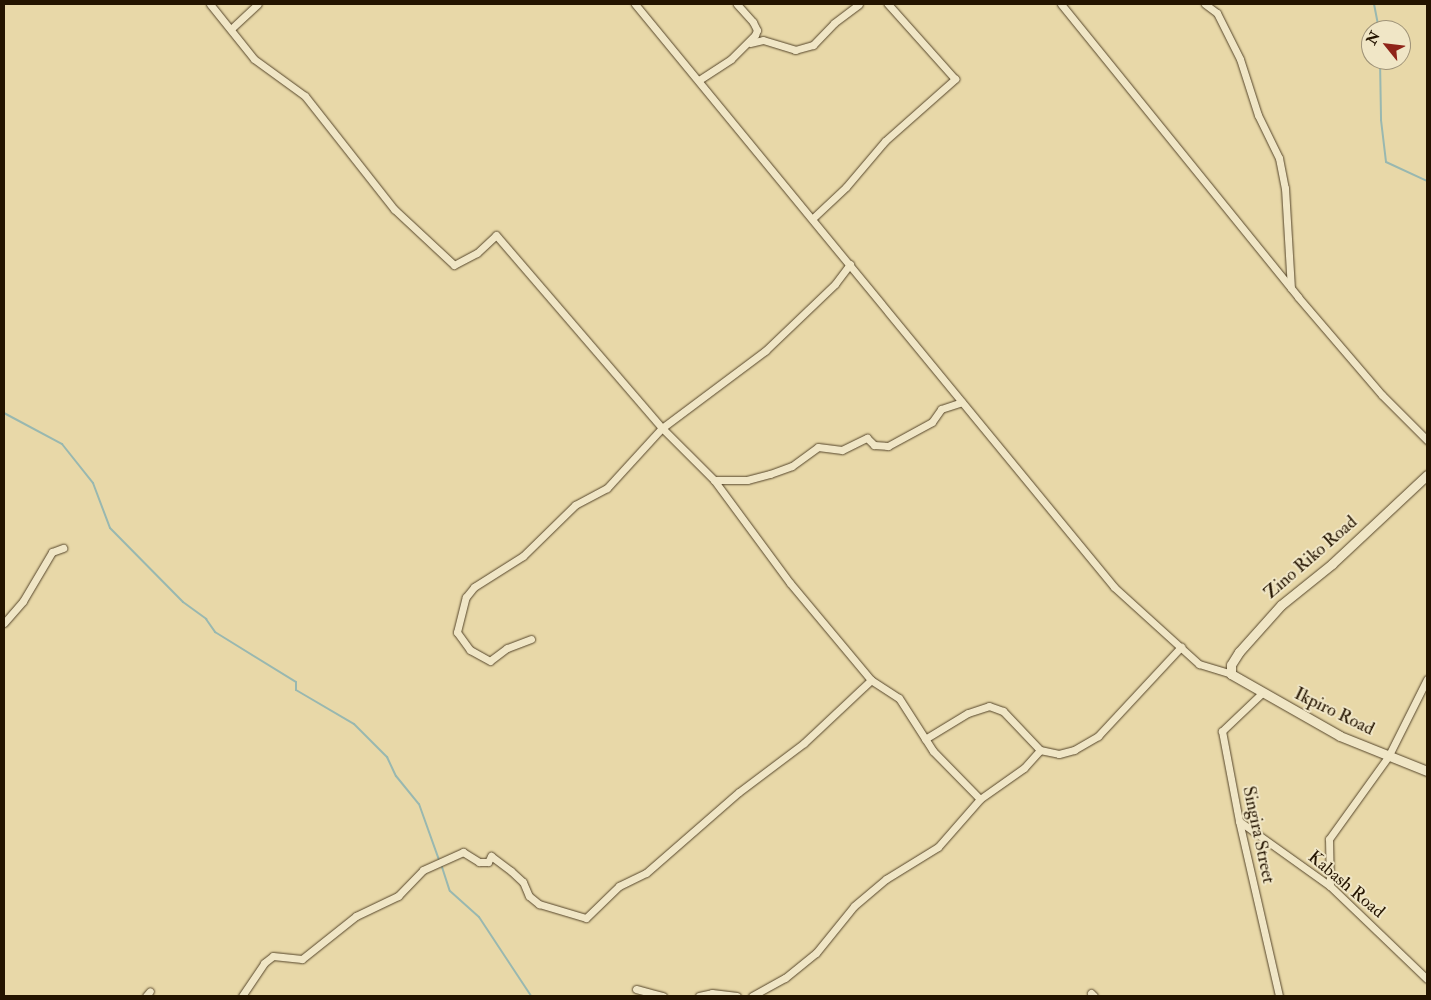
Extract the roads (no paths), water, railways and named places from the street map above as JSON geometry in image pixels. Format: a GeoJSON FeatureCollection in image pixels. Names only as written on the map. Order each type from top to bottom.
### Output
{"type":"FeatureCollection","features":[{"type":"Feature","properties":{"kind":"street"},"geometry":{"type":"LineString","coordinates":[[210,4],[232,28],[254,59],[305,96],[394,209],[454,265],[477,252],[496,235],[662,428],[714,480],[790,583],[871,680],[899,698],[924,739],[980,799]]}},
{"type":"Feature","properties":{"kind":"street"},"geometry":{"type":"LineString","coordinates":[[232,28],[258,4]]}},
{"type":"Feature","properties":{"kind":"street"},"geometry":{"type":"LineString","coordinates":[[635,4],[1114,586],[1198,664],[1230,674]]}},
{"type":"Feature","properties":{"kind":"street"},"geometry":{"type":"LineString","coordinates":[[737,4],[757,30],[750,43]]}},
{"type":"Feature","properties":{"kind":"street"},"geometry":{"type":"LineString","coordinates":[[699,80],[750,43],[763,40],[796,50],[813,45],[834,23],[859,4]]}},
{"type":"Feature","properties":{"kind":"street"},"geometry":{"type":"LineString","coordinates":[[813,218],[846,188],[885,141],[955,79],[888,4]]}},
{"type":"Feature","properties":{"kind":"street"},"geometry":{"type":"LineString","coordinates":[[1061,4],[1291,288],[1382,395],[1427,440]]}},
{"type":"Feature","properties":{"kind":"street"},"geometry":{"type":"LineString","coordinates":[[1206,4],[1217,13],[1240,59],[1258,115],[1278,158],[1285,188],[1291,288]]}},
{"type":"Feature","properties":{"kind":"street"},"geometry":{"type":"LineString","coordinates":[[531,639],[507,648],[490,661],[470,650],[457,632],[466,597],[474,587],[523,556],[575,505],[607,488],[662,428],[772,345],[835,284],[850,264]]}},
{"type":"Feature","properties":{"kind":"street"},"geometry":{"type":"LineString","coordinates":[[714,480],[747,480],[770,474],[792,466],[818,447],[842,450],[867,438],[874,445],[888,446],[932,422],[941,409],[962,402]]}},
{"type":"Feature","properties":{"kind":"street","name":"Zino Riko Road"},"geometry":{"type":"LineString","coordinates":[[1230,674],[1231,665],[1239,652],[1281,605],[1332,564],[1427,475]]}},
{"type":"Feature","properties":{"kind":"street"},"geometry":{"type":"LineString","coordinates":[[4,624],[23,601],[52,552],[63,548]]}},
{"type":"Feature","properties":{"kind":"street"},"geometry":{"type":"LineString","coordinates":[[924,739],[968,713],[989,706],[1003,712],[1040,750],[1059,754],[1074,750],[1098,736],[1181,647]]}},
{"type":"Feature","properties":{"kind":"street","name":"Ikpiro Road"},"geometry":{"type":"LineString","coordinates":[[1230,674],[1261,694],[1388,757],[1427,771]]}},
{"type":"Feature","properties":{"kind":"street"},"geometry":{"type":"LineString","coordinates":[[1330,886],[1329,839],[1388,757],[1427,678]]}},
{"type":"Feature","properties":{"kind":"street"},"geometry":{"type":"LineString","coordinates":[[242,996],[264,963],[273,956],[302,959],[356,916],[398,896],[423,870],[463,852],[479,862],[488,862],[491,856],[523,882],[529,896],[539,904],[586,918],[619,886],[646,873],[739,792],[804,743],[871,680]]}},
{"type":"Feature","properties":{"kind":"street","name":"Singira Street"},"geometry":{"type":"LineString","coordinates":[[1261,694],[1222,731],[1239,821],[1279,996]]}},
{"type":"Feature","properties":{"kind":"street"},"geometry":{"type":"LineString","coordinates":[[752,996],[785,978],[816,953],[854,906],[886,879],[938,847],[980,799],[1024,768],[1040,750]]}},
{"type":"Feature","properties":{"kind":"street","name":"Kabash Road"},"geometry":{"type":"LineString","coordinates":[[1239,821],[1330,886],[1427,979]]}},
{"type":"Feature","properties":{"kind":"street"},"geometry":{"type":"LineString","coordinates":[[636,989],[663,996]]}},
{"type":"Feature","properties":{"kind":"street"},"geometry":{"type":"LineString","coordinates":[[699,996],[712,993],[737,996]]}},
{"type":"Feature","properties":{"kind":"waterway"},"geometry":{"type":"LineString","coordinates":[[1374,4],[1377,20]]}},
{"type":"Feature","properties":{"kind":"waterway"},"geometry":{"type":"LineString","coordinates":[[1380,70],[1381,120],[1386,162],[1427,181]]}},
{"type":"Feature","properties":{"kind":"waterway"},"geometry":{"type":"LineString","coordinates":[[4,413],[62,444],[93,483],[110,528],[183,602],[206,619],[215,632],[296,682],[296,690],[354,724],[387,757],[396,776],[419,804],[439,860]]}},
{"type":"Feature","properties":{"kind":"waterway"},"geometry":{"type":"LineString","coordinates":[[441,864],[450,891],[479,917],[531,996]]}}]}
